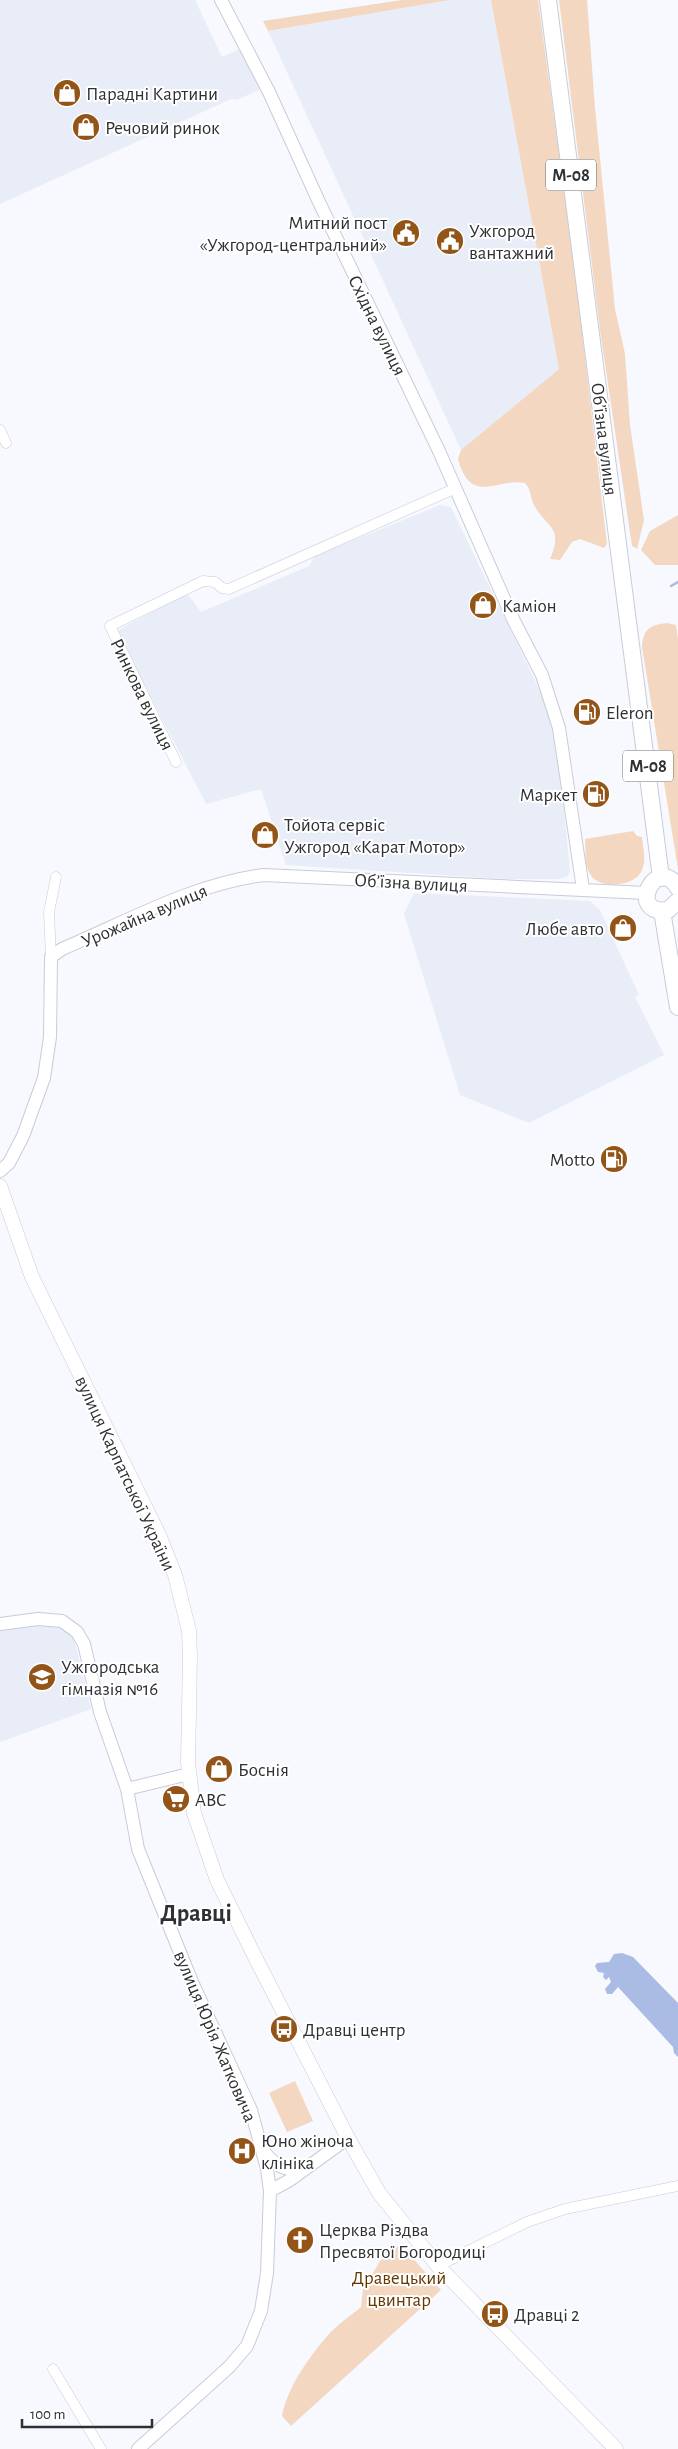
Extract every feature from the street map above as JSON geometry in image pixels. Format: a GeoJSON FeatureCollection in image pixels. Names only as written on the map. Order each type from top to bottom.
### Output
{"type":"FeatureCollection","features":[{"type":"Feature","properties":{"kind":"highway","name":"Обʼїзна вулиця"},"geometry":{"type":"LineString","coordinates":[[548,0],[661,878]]}},
{"type":"Feature","properties":{"kind":"highway"},"geometry":{"type":"LineString","coordinates":[[678,888],[672,880],[661,878],[651,883],[646,892],[648,903],[652,908],[662,911],[673,908],[678,901]]}},
{"type":"Feature","properties":{"kind":"highway"},"geometry":{"type":"LineString","coordinates":[[662,911],[678,1007]]}},
{"type":"Feature","properties":{"kind":"main road","name":"вулиця Карпатської України"},"geometry":{"type":"LineString","coordinates":[[0,1186],[32,1277],[151,1519],[175,1575],[185,1609],[190,1643],[189,1774],[194,1813],[218,1880],[348,2138],[379,2193],[438,2266],[616,2449]]}},
{"type":"Feature","properties":{"kind":"street","name":"Східна вулиця"},"geometry":{"type":"LineString","coordinates":[[221,0],[269,92],[319,202],[456,488],[515,623],[542,674],[559,728],[583,889]]}},
{"type":"Feature","properties":{"kind":"street"},"geometry":{"type":"LineString","coordinates":[[0,430],[6,443]]}},
{"type":"Feature","properties":{"kind":"street","name":"Ринкова вулиця"},"geometry":{"type":"LineString","coordinates":[[176,762],[110,626],[203,581],[215,582],[222,588],[229,589],[456,488]]}},
{"type":"Feature","properties":{"kind":"street","name":"Обʼїзна вулиця"},"geometry":{"type":"LineString","coordinates":[[240,878],[285,875],[646,892]]}},
{"type":"Feature","properties":{"kind":"street","name":"Урожайна вулиця"},"geometry":{"type":"LineString","coordinates":[[0,1171],[9,1163],[23,1136],[44,1078],[50,1037],[51,957],[49,912],[56,877]]}},
{"type":"Feature","properties":{"kind":"street","name":"Урожайна вулиця"},"geometry":{"type":"LineString","coordinates":[[51,957],[62,949],[190,894],[240,878]]}},
{"type":"Feature","properties":{"kind":"street","name":"вулиця Юрія Жатковича"},"geometry":{"type":"LineString","coordinates":[[0,1624],[50,1618],[62,1621],[77,1632],[84,1644],[100,1712],[127,1789],[138,1849],[192,1982],[251,2110],[263,2152],[270,2191],[265,2290],[257,2324],[247,2346],[230,2367],[138,2449]]}},
{"type":"Feature","properties":{"kind":"street"},"geometry":{"type":"LineString","coordinates":[[127,1789],[189,1774]]}},
{"type":"Feature","properties":{"kind":"street"},"geometry":{"type":"LineString","coordinates":[[270,2191],[304,2170],[348,2138]]}},
{"type":"Feature","properties":{"kind":"street"},"geometry":{"type":"LineString","coordinates":[[263,2152],[274,2164],[284,2169],[304,2170]]}},
{"type":"Feature","properties":{"kind":"street"},"geometry":{"type":"LineString","coordinates":[[438,2266],[528,2222],[565,2209],[678,2186]]}},
{"type":"Feature","properties":{"kind":"street"},"geometry":{"type":"LineString","coordinates":[[54,2369],[101,2449]]}},
{"type":"Feature","properties":{"kind":"shaded area","name":"Речовий ринок"},"geometry":{"type":"Polygon","coordinates":[[[0,0],[195,0],[222,57],[242,48],[261,89],[237,100],[231,99],[0,204],[0,0]]]}},
{"type":"Feature","properties":{"kind":"shaded area","name":"Ужгород вантажний"},"geometry":{"type":"Polygon","coordinates":[[[450,0],[491,0],[559,369],[461,450],[268,31],[450,0]]]}},
{"type":"Feature","properties":{"kind":"shaded area"},"geometry":{"type":"Polygon","coordinates":[[[440,505],[451,507],[540,691],[550,720],[558,748],[570,871],[568,876],[560,879],[505,879],[286,865],[261,789],[206,804],[117,631],[187,593],[201,612],[309,566],[315,556],[440,505]]]}},
{"type":"Feature","properties":{"kind":"shaded area"},"geometry":{"type":"Polygon","coordinates":[[[414,893],[590,901],[600,910],[639,995],[635,997],[664,1055],[529,1123],[460,1095],[404,914],[414,893]]]}},
{"type":"Feature","properties":{"kind":"shaded area","name":"Ужгородська гімназія №16"},"geometry":{"type":"Polygon","coordinates":[[[56,1622],[72,1630],[91,1709],[0,1742],[0,1630],[56,1622]]]}},
{"type":"Feature","properties":{"kind":"green space"},"geometry":{"type":"Polygon","coordinates":[[[402,0],[450,0],[268,31],[263,21],[402,0]]]}},
{"type":"Feature","properties":{"kind":"green space"},"geometry":{"type":"Polygon","coordinates":[[[491,0],[538,0],[574,264],[607,544],[604,548],[580,539],[572,542],[560,560],[550,559],[554,548],[555,534],[534,505],[525,483],[514,482],[486,487],[477,486],[470,482],[463,473],[458,459],[461,450],[559,369],[491,0]]]}},
{"type":"Feature","properties":{"kind":"green space"},"geometry":{"type":"Polygon","coordinates":[[[559,0],[587,0],[595,108],[615,309],[625,354],[630,425],[644,520],[637,549],[632,546],[600,330],[559,0]]]}},
{"type":"Feature","properties":{"kind":"green space"},"geometry":{"type":"Polygon","coordinates":[[[678,515],[678,565],[655,565],[641,550],[650,531],[678,515]]]}},
{"type":"Feature","properties":{"kind":"green space"},"geometry":{"type":"Polygon","coordinates":[[[667,623],[676,625],[678,639],[678,869],[642,647],[644,636],[648,629],[667,623]]]}},
{"type":"Feature","properties":{"kind":"green space"},"geometry":{"type":"Polygon","coordinates":[[[633,831],[637,836],[642,837],[644,850],[643,868],[637,877],[631,881],[616,885],[601,883],[594,879],[587,866],[585,839],[633,831]]]}},
{"type":"Feature","properties":{"kind":"green space"},"geometry":{"type":"Polygon","coordinates":[[[295,2081],[313,2121],[287,2132],[269,2093],[295,2081]]]}},
{"type":"Feature","properties":{"kind":"green space","name":"Дравецький цвинтар"},"geometry":{"type":"Polygon","coordinates":[[[401,2245],[441,2290],[291,2426],[282,2416],[289,2395],[300,2373],[328,2335],[361,2307],[363,2289],[387,2250],[401,2245]]]}},
{"type":"Feature","properties":{"kind":"water"},"geometry":{"type":"Polygon","coordinates":[[[622,1953],[633,1957],[678,2003],[678,2057],[674,2053],[673,2047],[618,1987],[612,1994],[607,1994],[605,1989],[611,1982],[609,1977],[606,1980],[603,1977],[604,1973],[598,1972],[595,1966],[597,1963],[609,1962],[614,1954],[622,1953]]]}},
{"type":"Feature","properties":{"kind":"waterway"},"geometry":{"type":"LineString","coordinates":[[671,586],[678,582]]}},
{"type":"Feature","properties":{"kind":"place","name":"Парадні Картини"},"geometry":{"type":"Point","coordinates":[67,93]}},
{"type":"Feature","properties":{"kind":"place","name":"Речовий ринок"},"geometry":{"type":"Point","coordinates":[86,127]}},
{"type":"Feature","properties":{"kind":"place","name":"Митний пост «Ужгород-центральний»"},"geometry":{"type":"Point","coordinates":[406,233]}},
{"type":"Feature","properties":{"kind":"place","name":"Ужгород вантажний"},"geometry":{"type":"Point","coordinates":[450,241]}},
{"type":"Feature","properties":{"kind":"place","name":"Каміон"},"geometry":{"type":"Point","coordinates":[483,605]}},
{"type":"Feature","properties":{"kind":"place","name":"Eleron"},"geometry":{"type":"Point","coordinates":[587,712]}},
{"type":"Feature","properties":{"kind":"place","name":"Маркет"},"geometry":{"type":"Point","coordinates":[596,794]}},
{"type":"Feature","properties":{"kind":"place","name":"Тойота сервіс Ужгород «Карат Мотор»"},"geometry":{"type":"Point","coordinates":[265,835]}},
{"type":"Feature","properties":{"kind":"place","name":"Любе авто"},"geometry":{"type":"Point","coordinates":[623,928]}},
{"type":"Feature","properties":{"kind":"place","name":"Motto"},"geometry":{"type":"Point","coordinates":[614,1159]}},
{"type":"Feature","properties":{"kind":"place","name":"Ужгородська гімназія №16"},"geometry":{"type":"Point","coordinates":[42,1677]}},
{"type":"Feature","properties":{"kind":"place","name":"Боснія"},"geometry":{"type":"Point","coordinates":[219,1769]}},
{"type":"Feature","properties":{"kind":"place","name":"ABC"},"geometry":{"type":"Point","coordinates":[176,1799]}},
{"type":"Feature","properties":{"kind":"place","name":"Дравці центр"},"geometry":{"type":"Point","coordinates":[284,2029]}},
{"type":"Feature","properties":{"kind":"place","name":"Юно жіноча клініка"},"geometry":{"type":"Point","coordinates":[242,2151]}},
{"type":"Feature","properties":{"kind":"place","name":"Церква Різдва Пресвятої Богородиці"},"geometry":{"type":"Point","coordinates":[300,2240]}},
{"type":"Feature","properties":{"kind":"place","name":"Дравці 2"},"geometry":{"type":"Point","coordinates":[495,2314]}},
{"type":"Feature","properties":{"kind":"district","name":"Дравці"},"geometry":{"type":"Point","coordinates":[196,1913]}}]}
